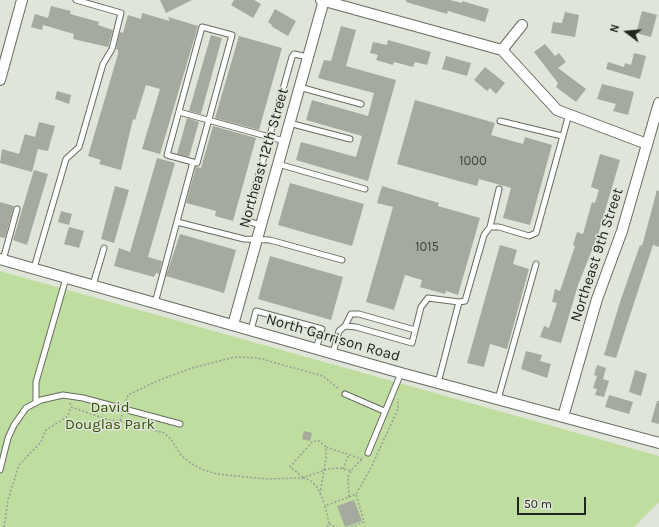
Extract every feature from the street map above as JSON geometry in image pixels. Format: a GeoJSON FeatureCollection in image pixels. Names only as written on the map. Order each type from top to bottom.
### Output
{"type":"FeatureCollection","features":[{"type":"Feature","properties":{"kind":"street"},"geometry":{"type":"LineString","coordinates":[[0,80],[22,0]]}},
{"type":"Feature","properties":{"kind":"street"},"geometry":{"type":"LineString","coordinates":[[323,0],[502,50],[556,110],[647,144]]}},
{"type":"Feature","properties":{"kind":"street","name":"Northeast 12th Street"},"geometry":{"type":"LineString","coordinates":[[233,325],[323,0]]}},
{"type":"Feature","properties":{"kind":"street"},"geometry":{"type":"LineString","coordinates":[[502,50],[522,25]]}},
{"type":"Feature","properties":{"kind":"street","name":"Northeast 9th Street"},"geometry":{"type":"LineString","coordinates":[[563,417],[597,299],[622,231],[659,103]]}},
{"type":"Feature","properties":{"kind":"street","name":"North Garrison Road"},"geometry":{"type":"LineString","coordinates":[[2,259],[316,349],[659,443]]}},
{"type":"Feature","properties":{"kind":"lane"},"geometry":{"type":"LineString","coordinates":[[34,268],[66,159],[79,147],[103,64],[112,49],[121,13],[76,0]]}},
{"type":"Feature","properties":{"kind":"lane"},"geometry":{"type":"LineString","coordinates":[[202,27],[232,36],[209,120],[198,163],[167,155],[202,27]]}},
{"type":"Feature","properties":{"kind":"lane"},"geometry":{"type":"LineString","coordinates":[[261,225],[248,220],[247,217],[292,57],[294,54],[308,57]]}},
{"type":"Feature","properties":{"kind":"lane"},"geometry":{"type":"LineString","coordinates":[[299,87],[361,104]]}},
{"type":"Feature","properties":{"kind":"lane"},"geometry":{"type":"LineString","coordinates":[[179,112],[284,141]]}},
{"type":"Feature","properties":{"kind":"lane"},"geometry":{"type":"LineString","coordinates":[[490,227],[499,227],[529,236],[536,233],[569,114]]}},
{"type":"Feature","properties":{"kind":"lane"},"geometry":{"type":"LineString","coordinates":[[500,121],[562,136]]}},
{"type":"Feature","properties":{"kind":"lane"},"geometry":{"type":"LineString","coordinates":[[289,123],[350,139]]}},
{"type":"Feature","properties":{"kind":"lane"},"geometry":{"type":"LineString","coordinates":[[155,302],[193,162]]}},
{"type":"Feature","properties":{"kind":"lane"},"geometry":{"type":"LineString","coordinates":[[278,164],[365,189]]}},
{"type":"Feature","properties":{"kind":"lane"},"geometry":{"type":"LineString","coordinates":[[345,326],[356,327],[412,343],[422,307],[428,298],[459,302],[465,300],[484,235],[490,227],[499,188]]}},
{"type":"Feature","properties":{"kind":"lane"},"geometry":{"type":"LineString","coordinates":[[2,259],[18,209]]}},
{"type":"Feature","properties":{"kind":"lane"},"geometry":{"type":"LineString","coordinates":[[176,222],[244,239],[270,240],[342,260]]}},
{"type":"Feature","properties":{"kind":"lane"},"geometry":{"type":"LineString","coordinates":[[93,285],[104,248]]}},
{"type":"Feature","properties":{"kind":"lane"},"geometry":{"type":"LineString","coordinates":[[498,399],[536,264]]}},
{"type":"Feature","properties":{"kind":"lane"},"geometry":{"type":"LineString","coordinates":[[36,402],[36,382],[66,278]]}},
{"type":"Feature","properties":{"kind":"lane"},"geometry":{"type":"LineString","coordinates":[[438,383],[459,302]]}},
{"type":"Feature","properties":{"kind":"lane"},"geometry":{"type":"LineString","coordinates":[[251,330],[256,311],[322,329],[316,349]]}},
{"type":"Feature","properties":{"kind":"lane"},"geometry":{"type":"LineString","coordinates":[[333,353],[339,331],[345,326],[348,317],[354,314],[415,330]]}},
{"type":"Feature","properties":{"kind":"lane"},"geometry":{"type":"LineString","coordinates":[[368,453],[400,372]]}},
{"type":"Feature","properties":{"kind":"lane"},"geometry":{"type":"LineString","coordinates":[[345,394],[384,411]]}},
{"type":"Feature","properties":{"kind":"lane"},"geometry":{"type":"LineString","coordinates":[[0,470],[8,438],[14,425],[26,408],[36,402],[51,397],[70,396],[180,424]]}},
{"type":"Feature","properties":{"kind":"path"},"geometry":{"type":"LineString","coordinates":[[120,421],[128,395],[192,368],[236,357],[258,358],[323,376],[345,394]]}},
{"type":"Feature","properties":{"kind":"path"},"geometry":{"type":"LineString","coordinates":[[325,506],[356,494],[371,468],[398,409],[397,395],[393,391]]}},
{"type":"Feature","properties":{"kind":"path"},"geometry":{"type":"LineString","coordinates":[[4,527],[8,500],[19,465],[41,442],[45,431],[68,416],[71,407],[70,396]]}},
{"type":"Feature","properties":{"kind":"path"},"geometry":{"type":"LineString","coordinates":[[71,407],[109,420],[120,421],[164,433],[171,439],[181,455],[201,469],[217,474],[266,479],[302,478],[310,480],[317,487],[325,506],[329,524],[327,527]]}},
{"type":"Feature","properties":{"kind":"path"},"geometry":{"type":"LineString","coordinates":[[302,478],[290,467],[313,441],[320,441],[326,446],[362,459]]}},
{"type":"Feature","properties":{"kind":"path"},"geometry":{"type":"LineString","coordinates":[[320,494],[326,446]]}},
{"type":"Feature","properties":{"kind":"path"},"geometry":{"type":"LineString","coordinates":[[350,497],[348,477],[351,471],[368,453]]}},
{"type":"Feature","properties":{"kind":"path"},"geometry":{"type":"LineString","coordinates":[[344,470],[349,454]]}},
{"type":"Feature","properties":{"kind":"path"},"geometry":{"type":"LineString","coordinates":[[302,478],[333,468],[351,471]]}},
{"type":"Feature","properties":{"kind":"path"},"geometry":{"type":"LineString","coordinates":[[351,527],[364,522],[356,494]]}},
{"type":"Feature","properties":{"kind":"path"},"geometry":{"type":"LineString","coordinates":[[329,524],[337,527]]}},
{"type":"Feature","properties":{"kind":"green space","name":"David Douglas Park"},"geometry":{"type":"Polygon","coordinates":[[[0,271],[659,456],[659,502],[634,527],[0,527],[0,271]]]}},
{"type":"Feature","properties":{"kind":"building"},"geometry":{"type":"Polygon","coordinates":[[[160,0],[192,0],[166,13],[160,0]]]}},
{"type":"Feature","properties":{"kind":"building"},"geometry":{"type":"Polygon","coordinates":[[[234,0],[254,0],[261,4],[253,18],[231,5],[234,0]]]}},
{"type":"Feature","properties":{"kind":"building"},"geometry":{"type":"Polygon","coordinates":[[[406,0],[450,0],[462,3],[462,1],[489,9],[485,22],[448,11],[447,14],[406,2],[406,0]]]}},
{"type":"Feature","properties":{"kind":"building"},"geometry":{"type":"Polygon","coordinates":[[[51,6],[71,11],[70,14],[99,22],[98,25],[113,30],[108,47],[73,39],[74,34],[43,25],[42,30],[31,27],[35,14],[48,18],[51,6]]]}},
{"type":"Feature","properties":{"kind":"building"},"geometry":{"type":"Polygon","coordinates":[[[275,9],[296,21],[288,36],[271,26],[272,25],[268,22],[275,9]]]}},
{"type":"Feature","properties":{"kind":"building"},"geometry":{"type":"Polygon","coordinates":[[[642,11],[657,15],[651,37],[636,33],[642,11]]]}},
{"type":"Feature","properties":{"kind":"building"},"geometry":{"type":"Polygon","coordinates":[[[565,12],[579,15],[575,37],[551,33],[553,22],[562,23],[565,12]]]}},
{"type":"Feature","properties":{"kind":"building"},"geometry":{"type":"Polygon","coordinates":[[[142,13],[170,21],[168,17],[198,26],[160,154],[142,149],[160,89],[146,85],[135,120],[133,119],[121,170],[99,164],[101,160],[88,156],[118,54],[118,50],[116,49],[120,32],[123,33],[128,15],[141,19],[142,13]]]}},
{"type":"Feature","properties":{"kind":"building"},"geometry":{"type":"Polygon","coordinates":[[[341,26],[356,30],[346,66],[396,80],[368,181],[296,160],[301,142],[356,157],[362,136],[306,120],[312,100],[368,116],[374,93],[318,78],[324,60],[331,61],[341,26]]]}},
{"type":"Feature","properties":{"kind":"building"},"geometry":{"type":"Polygon","coordinates":[[[211,35],[222,38],[201,114],[189,111],[211,35]]]}},
{"type":"Feature","properties":{"kind":"building"},"geometry":{"type":"Polygon","coordinates":[[[239,36],[282,48],[259,130],[215,118],[239,36]]]}},
{"type":"Feature","properties":{"kind":"building"},"geometry":{"type":"Polygon","coordinates":[[[388,40],[431,52],[427,65],[415,62],[413,67],[394,62],[393,65],[376,60],[378,55],[370,53],[373,42],[387,45],[388,40]]]}},
{"type":"Feature","properties":{"kind":"building"},"geometry":{"type":"Polygon","coordinates":[[[545,44],[555,56],[559,53],[566,62],[558,68],[586,89],[576,102],[556,87],[558,83],[534,52],[545,44]]]}},
{"type":"Feature","properties":{"kind":"building"},"geometry":{"type":"Polygon","coordinates":[[[634,53],[646,56],[640,79],[606,69],[608,62],[624,67],[625,63],[631,65],[634,53]]]}},
{"type":"Feature","properties":{"kind":"building"},"geometry":{"type":"Polygon","coordinates":[[[446,56],[471,63],[467,76],[442,69],[446,56]]]}},
{"type":"Feature","properties":{"kind":"building"},"geometry":{"type":"Polygon","coordinates":[[[485,67],[505,83],[496,94],[490,88],[487,91],[474,80],[485,67]]]}},
{"type":"Feature","properties":{"kind":"building"},"geometry":{"type":"Polygon","coordinates":[[[602,84],[634,92],[628,115],[613,111],[616,104],[597,99],[602,84]]]}},
{"type":"Feature","properties":{"kind":"building"},"geometry":{"type":"Polygon","coordinates":[[[57,91],[71,95],[69,104],[55,99],[57,91]]]}},
{"type":"Feature","properties":{"kind":"building"},"geometry":{"type":"Polygon","coordinates":[[[415,100],[495,123],[491,135],[523,144],[525,137],[552,145],[530,225],[503,218],[511,188],[479,179],[477,186],[397,164],[415,100]]]}},
{"type":"Feature","properties":{"kind":"building"},"geometry":{"type":"Polygon","coordinates":[[[187,118],[199,122],[189,157],[177,154],[187,118]]]}},
{"type":"Feature","properties":{"kind":"building"},"geometry":{"type":"Polygon","coordinates":[[[39,122],[55,126],[48,151],[38,149],[32,172],[0,163],[2,149],[19,154],[25,134],[35,137],[39,122]]]}},
{"type":"Feature","properties":{"kind":"building"},"geometry":{"type":"Polygon","coordinates":[[[213,126],[256,138],[233,221],[215,216],[216,211],[186,203],[196,167],[201,168],[213,126]]]}},
{"type":"Feature","properties":{"kind":"building"},"geometry":{"type":"Polygon","coordinates":[[[600,154],[620,160],[598,235],[578,285],[561,343],[540,337],[544,326],[549,328],[557,303],[552,302],[555,289],[560,291],[575,246],[573,245],[577,232],[583,234],[592,202],[595,203],[599,190],[591,187],[600,154]]]}},
{"type":"Feature","properties":{"kind":"building"},"geometry":{"type":"Polygon","coordinates":[[[157,158],[175,163],[148,257],[162,261],[159,274],[156,273],[154,277],[114,266],[119,248],[130,252],[157,158]]]}},
{"type":"Feature","properties":{"kind":"building"},"geometry":{"type":"Polygon","coordinates":[[[34,170],[48,174],[27,245],[13,240],[34,170]]]}},
{"type":"Feature","properties":{"kind":"building"},"geometry":{"type":"Polygon","coordinates":[[[290,183],[364,204],[352,246],[278,225],[290,183]]]}},
{"type":"Feature","properties":{"kind":"building"},"geometry":{"type":"Polygon","coordinates":[[[115,186],[129,190],[114,243],[101,239],[115,186]]]}},
{"type":"Feature","properties":{"kind":"building"},"geometry":{"type":"Polygon","coordinates":[[[382,186],[439,203],[438,206],[480,218],[458,295],[446,291],[445,294],[420,287],[422,280],[405,275],[394,310],[366,302],[393,207],[377,203],[382,186]]]}},
{"type":"Feature","properties":{"kind":"building"},"geometry":{"type":"Polygon","coordinates":[[[657,190],[659,191],[659,247],[653,245],[616,358],[604,355],[620,302],[640,245],[642,246],[657,190]]]}},
{"type":"Feature","properties":{"kind":"building"},"geometry":{"type":"Polygon","coordinates":[[[0,202],[14,206],[5,238],[0,237],[0,202]]]}},
{"type":"Feature","properties":{"kind":"building"},"geometry":{"type":"Polygon","coordinates":[[[61,211],[72,214],[69,225],[58,222],[61,211]]]}},
{"type":"Feature","properties":{"kind":"building"},"geometry":{"type":"Polygon","coordinates":[[[69,227],[84,231],[79,248],[64,244],[69,227]]]}},
{"type":"Feature","properties":{"kind":"building"},"geometry":{"type":"Polygon","coordinates":[[[180,234],[236,250],[224,293],[166,276],[180,234]]]}},
{"type":"Feature","properties":{"kind":"building"},"geometry":{"type":"Polygon","coordinates":[[[500,245],[517,250],[513,264],[529,269],[507,349],[490,344],[484,367],[467,363],[500,245]]]}},
{"type":"Feature","properties":{"kind":"building"},"geometry":{"type":"Polygon","coordinates":[[[270,256],[343,277],[331,320],[258,299],[270,256]]]}},
{"type":"Feature","properties":{"kind":"building"},"geometry":{"type":"Polygon","coordinates":[[[526,351],[542,355],[540,361],[551,364],[547,378],[521,369],[526,351]]]}},
{"type":"Feature","properties":{"kind":"building"},"geometry":{"type":"Polygon","coordinates":[[[597,365],[606,368],[603,379],[609,381],[604,397],[595,395],[597,389],[593,388],[597,376],[594,375],[597,365]]]}},
{"type":"Feature","properties":{"kind":"building"},"geometry":{"type":"Polygon","coordinates":[[[635,370],[647,374],[641,396],[629,392],[635,370]]]}},
{"type":"Feature","properties":{"kind":"building"},"geometry":{"type":"Polygon","coordinates":[[[609,395],[633,402],[629,414],[605,407],[609,395]]]}},
{"type":"Feature","properties":{"kind":"building"},"geometry":{"type":"Polygon","coordinates":[[[657,401],[659,401],[659,424],[651,422],[657,401]]]}},
{"type":"Feature","properties":{"kind":"building"},"geometry":{"type":"Polygon","coordinates":[[[304,431],[312,433],[310,441],[302,439],[304,431]]]}},
{"type":"Feature","properties":{"kind":"building"},"geometry":{"type":"Polygon","coordinates":[[[354,500],[362,521],[345,527],[337,506],[354,500]]]}}]}
